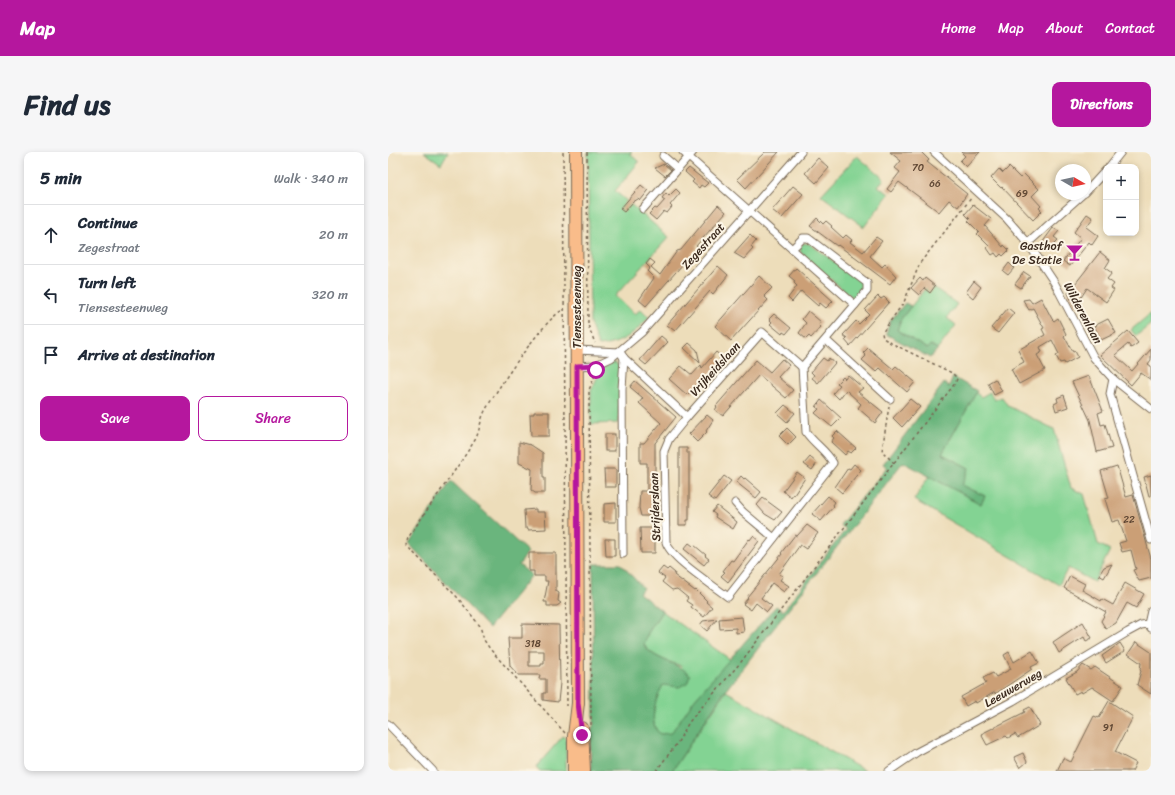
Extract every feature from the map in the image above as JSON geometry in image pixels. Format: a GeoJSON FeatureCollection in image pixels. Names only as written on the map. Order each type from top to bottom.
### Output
{"type":"FeatureCollection","features":[{"type":"Feature","properties":{"kind":"main road","name":"Tiensesteenweg"},"geometry":{"type":"LineString","coordinates":[[576,152],[578,703],[584,771]]}},
{"type":"Feature","properties":{"kind":"main road","name":"Tiensesteenweg"},"geometry":{"type":"LineString","coordinates":[[574,771],[574,736],[578,703]]}},
{"type":"Feature","properties":{"kind":"street","name":"Zegestraat"},"geometry":{"type":"LineString","coordinates":[[577,366],[596,365],[622,355],[801,152]]}},
{"type":"Feature","properties":{"kind":"street","name":"Wilderenlaan"},"geometry":{"type":"LineString","coordinates":[[934,152],[1007,219],[1028,243],[1054,282],[1094,358],[1113,379],[1151,409]]}},
{"type":"Feature","properties":{"kind":"street"},"geometry":{"type":"LineString","coordinates":[[1111,164],[1121,152]]}},
{"type":"Feature","properties":{"kind":"street"},"geometry":{"type":"LineString","coordinates":[[643,209],[678,169],[688,154],[749,211],[855,305]]}},
{"type":"Feature","properties":{"kind":"street"},"geometry":{"type":"LineString","coordinates":[[663,156],[678,169]]}},
{"type":"Feature","properties":{"kind":"street"},"geometry":{"type":"LineString","coordinates":[[1091,187],[1103,174]]}},
{"type":"Feature","properties":{"kind":"street"},"geometry":{"type":"LineString","coordinates":[[1028,243],[1076,200]]}},
{"type":"Feature","properties":{"kind":"street"},"geometry":{"type":"LineString","coordinates":[[792,249],[803,238],[808,238],[867,283],[867,291],[802,367]]}},
{"type":"Feature","properties":{"kind":"street","name":"Vrijheidslaan"},"geometry":{"type":"LineString","coordinates":[[687,417],[762,332],[802,367]]}},
{"type":"Feature","properties":{"kind":"street"},"geometry":{"type":"LineString","coordinates":[[826,340],[890,399]]}},
{"type":"Feature","properties":{"kind":"street"},"geometry":{"type":"LineString","coordinates":[[577,350],[595,350],[622,355],[687,417]]}},
{"type":"Feature","properties":{"kind":"street"},"geometry":{"type":"LineString","coordinates":[[622,355],[623,554]]}},
{"type":"Feature","properties":{"kind":"street","name":"Strijderslaan"},"geometry":{"type":"LineString","coordinates":[[687,417],[669,439],[664,451],[666,542],[668,548],[728,597],[833,463],[828,454],[810,439],[806,432],[802,367]]}},
{"type":"Feature","properties":{"kind":"street"},"geometry":{"type":"LineString","coordinates":[[1113,379],[1110,394],[1151,540]]}},
{"type":"Feature","properties":{"kind":"street"},"geometry":{"type":"LineString","coordinates":[[735,503],[743,512],[774,538]]}},
{"type":"Feature","properties":{"kind":"street"},"geometry":{"type":"LineString","coordinates":[[1149,626],[1151,612]]}},
{"type":"Feature","properties":{"kind":"street","name":"Leeuwerweg"},"geometry":{"type":"LineString","coordinates":[[889,771],[917,752],[1012,701],[1128,632],[1141,625],[1149,626]]}},
{"type":"Feature","properties":{"kind":"street"},"geometry":{"type":"LineString","coordinates":[[388,724],[433,771]]}},
{"type":"Feature","properties":{"kind":"path"},"geometry":{"type":"LineString","coordinates":[[563,152],[567,713]]}},
{"type":"Feature","properties":{"kind":"path"},"geometry":{"type":"LineString","coordinates":[[587,152],[588,325],[594,340],[595,350]]}},
{"type":"Feature","properties":{"kind":"path"},"geometry":{"type":"LineString","coordinates":[[656,771],[678,742],[689,722],[741,662],[956,382],[957,378],[952,373],[883,338],[882,333],[904,302],[920,263],[978,191]]}},
{"type":"Feature","properties":{"kind":"path"},"geometry":{"type":"LineString","coordinates":[[565,309],[560,310],[546,325],[507,376],[484,412],[476,438],[408,538],[406,545],[458,598],[480,626],[484,640],[490,649],[567,736],[567,728]]}},
{"type":"Feature","properties":{"kind":"path"},"geometry":{"type":"LineString","coordinates":[[590,728],[592,714],[589,390],[596,375],[596,365]]}},
{"type":"Feature","properties":{"kind":"path"},"geometry":{"type":"LineString","coordinates":[[890,399],[882,451],[894,462]]}},
{"type":"Feature","properties":{"kind":"green space"},"geometry":{"type":"Polygon","coordinates":[[[424,152],[448,152],[441,164],[424,152]]]}},
{"type":"Feature","properties":{"kind":"green space"},"geometry":{"type":"Polygon","coordinates":[[[588,152],[632,152],[630,154],[639,162],[615,191],[669,237],[615,296],[635,314],[641,309],[649,317],[628,337],[615,343],[600,346],[598,345],[590,323],[588,152]]]}},
{"type":"Feature","properties":{"kind":"green space"},"geometry":{"type":"Polygon","coordinates":[[[857,156],[884,179],[878,186],[889,194],[864,227],[821,195],[857,156]]]}},
{"type":"Feature","properties":{"kind":"green space"},"geometry":{"type":"Polygon","coordinates":[[[803,243],[810,244],[862,282],[865,290],[856,298],[849,295],[801,253],[800,247],[803,243]]]}},
{"type":"Feature","properties":{"kind":"green space"},"geometry":{"type":"Polygon","coordinates":[[[929,284],[957,304],[947,318],[956,325],[938,349],[931,345],[927,349],[897,330],[901,319],[929,284]]]}},
{"type":"Feature","properties":{"kind":"green space"},"geometry":{"type":"Polygon","coordinates":[[[905,303],[911,306],[901,319],[897,330],[927,349],[930,345],[938,349],[930,358],[886,334],[890,321],[905,303]]]}},
{"type":"Feature","properties":{"kind":"green space"},"geometry":{"type":"Polygon","coordinates":[[[1151,313],[1151,324],[1136,336],[1131,330],[1151,313]]]}},
{"type":"Feature","properties":{"kind":"green space"},"geometry":{"type":"Polygon","coordinates":[[[613,362],[620,366],[619,423],[591,424],[591,391],[599,369],[613,362]]]}},
{"type":"Feature","properties":{"kind":"green space"},"geometry":{"type":"Polygon","coordinates":[[[953,377],[977,391],[942,454],[969,468],[962,485],[985,496],[981,504],[903,462],[722,695],[672,771],[591,771],[590,736],[594,723],[593,564],[621,564],[643,588],[639,593],[662,611],[648,633],[644,645],[648,650],[660,658],[685,670],[690,675],[687,683],[679,687],[663,685],[656,703],[653,717],[656,729],[660,734],[671,733],[694,700],[776,606],[783,611],[846,529],[840,525],[887,467],[883,464],[944,383],[949,387],[953,377]]]}},
{"type":"Feature","properties":{"kind":"green space"},"geometry":{"type":"Polygon","coordinates":[[[990,392],[994,400],[1002,397],[1008,406],[1054,429],[1071,488],[1084,494],[1098,544],[1110,550],[1094,582],[1068,568],[1059,585],[914,500],[929,476],[981,504],[985,496],[962,485],[969,468],[942,454],[976,393],[981,397],[990,392]]]}},
{"type":"Feature","properties":{"kind":"green space"},"geometry":{"type":"Polygon","coordinates":[[[451,481],[528,552],[519,565],[532,575],[489,628],[409,544],[451,481]]]}},
{"type":"Feature","properties":{"kind":"green space"},"geometry":{"type":"Polygon","coordinates":[[[662,611],[731,660],[694,700],[671,734],[660,734],[656,730],[654,724],[655,704],[659,692],[666,681],[682,666],[656,656],[644,645],[648,633],[662,611]]]}},
{"type":"Feature","properties":{"kind":"green space"},"geometry":{"type":"Polygon","coordinates":[[[726,691],[865,771],[672,771],[726,691]]]}},
{"type":"Feature","properties":{"kind":"green space"},"geometry":{"type":"Polygon","coordinates":[[[563,736],[566,739],[566,771],[540,771],[536,767],[563,736]]]}},
{"type":"Feature","properties":{"kind":"building"},"geometry":{"type":"Polygon","coordinates":[[[765,152],[779,152],[746,188],[737,179],[765,152]]]}},
{"type":"Feature","properties":{"kind":"building"},"geometry":{"type":"Polygon","coordinates":[[[890,152],[921,152],[929,160],[927,162],[967,194],[958,207],[949,200],[939,212],[899,182],[891,192],[887,189],[900,172],[895,168],[901,161],[890,152]]]}},
{"type":"Feature","properties":{"kind":"building"},"geometry":{"type":"Polygon","coordinates":[[[961,152],[980,152],[966,167],[960,161],[965,156],[961,152]]]}},
{"type":"Feature","properties":{"kind":"building"},"geometry":{"type":"Polygon","coordinates":[[[818,158],[829,168],[816,183],[805,173],[818,158]]]}},
{"type":"Feature","properties":{"kind":"building"},"geometry":{"type":"Polygon","coordinates":[[[664,164],[671,170],[665,176],[655,168],[664,164]]]}},
{"type":"Feature","properties":{"kind":"building"},"geometry":{"type":"Polygon","coordinates":[[[1009,167],[1020,178],[1024,174],[1039,189],[1032,196],[1041,206],[1039,208],[1042,211],[1033,220],[1002,187],[1001,188],[991,178],[999,169],[1003,173],[1009,167]]]}},
{"type":"Feature","properties":{"kind":"building"},"geometry":{"type":"Polygon","coordinates":[[[689,168],[708,183],[704,187],[701,185],[699,188],[692,182],[694,180],[685,172],[689,168]]]}},
{"type":"Feature","properties":{"kind":"building"},"geometry":{"type":"Polygon","coordinates":[[[641,185],[648,191],[640,201],[638,199],[633,202],[624,212],[620,209],[641,185]]]}},
{"type":"Feature","properties":{"kind":"building"},"geometry":{"type":"Polygon","coordinates":[[[793,186],[803,194],[782,218],[772,210],[793,186]]]}},
{"type":"Feature","properties":{"kind":"building"},"geometry":{"type":"Polygon","coordinates":[[[676,189],[680,193],[670,205],[672,207],[667,213],[664,211],[656,220],[649,214],[655,208],[657,209],[665,200],[662,198],[666,193],[669,196],[676,189]]]}},
{"type":"Feature","properties":{"kind":"building"},"geometry":{"type":"Polygon","coordinates":[[[718,205],[726,212],[696,246],[698,247],[646,306],[639,300],[654,278],[647,271],[650,268],[646,264],[650,259],[655,263],[651,267],[660,275],[677,251],[681,250],[718,205]]]}},
{"type":"Feature","properties":{"kind":"building"},"geometry":{"type":"Polygon","coordinates":[[[973,205],[991,219],[985,226],[1003,247],[1004,245],[1009,250],[1003,256],[1001,254],[998,257],[995,253],[992,255],[987,248],[989,246],[977,234],[979,232],[968,221],[970,219],[965,214],[973,205]]]}},
{"type":"Feature","properties":{"kind":"building","name":"Gasthof De Statie"},"geometry":{"type":"Polygon","coordinates":[[[1087,214],[1093,218],[1086,227],[1098,236],[1092,245],[1089,242],[1070,266],[1063,261],[1081,238],[1074,232],[1087,214]]]}},
{"type":"Feature","properties":{"kind":"building"},"geometry":{"type":"Polygon","coordinates":[[[817,218],[823,224],[826,221],[843,238],[846,235],[852,240],[850,242],[863,252],[876,237],[882,241],[870,256],[882,267],[885,264],[896,276],[890,284],[810,226],[817,218]]]}},
{"type":"Feature","properties":{"kind":"building"},"geometry":{"type":"Polygon","coordinates":[[[1053,228],[1059,231],[1054,237],[1058,240],[1049,249],[1042,243],[1053,228]]]}},
{"type":"Feature","properties":{"kind":"building"},"geometry":{"type":"Polygon","coordinates":[[[750,235],[756,241],[751,247],[753,249],[744,259],[734,253],[750,235]]]}},
{"type":"Feature","properties":{"kind":"building"},"geometry":{"type":"Polygon","coordinates":[[[1100,252],[1110,260],[1105,268],[1112,273],[1107,279],[1114,284],[1111,288],[1114,290],[1106,302],[1087,288],[1075,307],[1068,293],[1100,252]]]}},
{"type":"Feature","properties":{"kind":"building"},"geometry":{"type":"Polygon","coordinates":[[[1009,263],[1014,268],[1008,275],[1003,271],[1009,263]]]}},
{"type":"Feature","properties":{"kind":"building"},"geometry":{"type":"Polygon","coordinates":[[[718,266],[728,275],[713,294],[710,291],[675,331],[667,325],[718,266]]]}},
{"type":"Feature","properties":{"kind":"building"},"geometry":{"type":"Polygon","coordinates":[[[796,268],[833,301],[826,308],[820,303],[818,306],[801,291],[792,302],[788,298],[797,286],[794,283],[795,281],[789,276],[796,268]]]}},
{"type":"Feature","properties":{"kind":"building"},"geometry":{"type":"Polygon","coordinates":[[[1024,272],[1030,276],[1021,288],[1015,284],[1024,272]]]}},
{"type":"Feature","properties":{"kind":"building"},"geometry":{"type":"Polygon","coordinates":[[[759,276],[772,288],[764,296],[768,300],[731,341],[715,326],[759,276]]]}},
{"type":"Feature","properties":{"kind":"building"},"geometry":{"type":"Polygon","coordinates":[[[920,278],[923,281],[925,278],[935,286],[930,293],[924,288],[919,295],[911,288],[920,278]]]}},
{"type":"Feature","properties":{"kind":"building"},"geometry":{"type":"Polygon","coordinates":[[[974,281],[981,287],[973,298],[966,292],[974,281]]]}},
{"type":"Feature","properties":{"kind":"building"},"geometry":{"type":"Polygon","coordinates":[[[878,296],[881,299],[884,297],[889,302],[850,346],[845,340],[847,338],[843,335],[856,321],[859,324],[869,314],[865,310],[878,296]]]}},
{"type":"Feature","properties":{"kind":"building"},"geometry":{"type":"Polygon","coordinates":[[[1041,298],[1052,319],[1054,321],[1058,318],[1066,334],[1064,336],[1073,352],[1075,351],[1078,357],[1065,364],[1064,362],[1060,363],[1056,356],[1059,354],[1052,340],[1040,347],[1042,352],[1037,355],[1045,370],[1019,384],[1011,369],[1024,362],[1018,350],[1045,335],[1042,329],[1044,328],[1033,308],[1029,310],[1023,300],[1029,299],[1032,303],[1041,298]]]}},
{"type":"Feature","properties":{"kind":"building"},"geometry":{"type":"Polygon","coordinates":[[[1008,308],[1014,313],[998,333],[991,328],[1008,308]]]}},
{"type":"Feature","properties":{"kind":"building"},"geometry":{"type":"Polygon","coordinates":[[[808,311],[821,322],[819,325],[821,327],[811,338],[809,336],[806,339],[799,333],[806,323],[802,319],[808,311]]]}},
{"type":"Feature","properties":{"kind":"building"},"geometry":{"type":"Polygon","coordinates":[[[774,314],[791,328],[786,334],[783,332],[782,334],[770,324],[772,322],[769,319],[774,314]]]}},
{"type":"Feature","properties":{"kind":"building"},"geometry":{"type":"Polygon","coordinates":[[[1108,319],[1116,333],[1101,340],[1094,326],[1108,319]]]}},
{"type":"Feature","properties":{"kind":"building"},"geometry":{"type":"Polygon","coordinates":[[[1128,331],[1138,343],[1131,348],[1128,344],[1115,355],[1132,371],[1151,349],[1151,360],[1148,364],[1151,366],[1151,380],[1141,373],[1131,385],[1100,355],[1128,331]]]}},
{"type":"Feature","properties":{"kind":"building"},"geometry":{"type":"Polygon","coordinates":[[[661,336],[668,342],[646,365],[640,360],[661,336]]]}},
{"type":"Feature","properties":{"kind":"building"},"geometry":{"type":"Polygon","coordinates":[[[689,343],[697,350],[700,363],[684,348],[689,343]]]}},
{"type":"Feature","properties":{"kind":"building"},"geometry":{"type":"Polygon","coordinates":[[[868,348],[893,369],[896,366],[915,382],[907,392],[880,368],[876,372],[862,360],[866,356],[863,353],[868,348]]]}},
{"type":"Feature","properties":{"kind":"building"},"geometry":{"type":"Polygon","coordinates":[[[716,352],[721,356],[719,359],[721,361],[692,394],[690,392],[687,395],[669,379],[681,366],[692,375],[701,365],[702,368],[716,352]]]}},
{"type":"Feature","properties":{"kind":"building"},"geometry":{"type":"Polygon","coordinates":[[[823,358],[827,361],[829,358],[835,363],[818,383],[812,378],[814,375],[811,372],[823,358]]]}},
{"type":"Feature","properties":{"kind":"building"},"geometry":{"type":"Polygon","coordinates":[[[782,359],[789,365],[778,377],[793,390],[786,398],[759,375],[723,416],[715,410],[717,407],[716,406],[756,360],[770,372],[782,359]]]}},
{"type":"Feature","properties":{"kind":"building"},"geometry":{"type":"Polygon","coordinates":[[[848,375],[863,388],[858,392],[883,412],[875,423],[858,408],[861,404],[846,390],[839,399],[833,393],[840,385],[837,383],[843,377],[845,379],[848,375]]]}},
{"type":"Feature","properties":{"kind":"building"},"geometry":{"type":"Polygon","coordinates":[[[1089,376],[1103,411],[1098,413],[1101,425],[1105,424],[1112,448],[1097,452],[1090,420],[1072,382],[1089,376]]]}},
{"type":"Feature","properties":{"kind":"building"},"geometry":{"type":"Polygon","coordinates":[[[995,379],[1002,391],[994,395],[988,383],[995,379]]]}},
{"type":"Feature","properties":{"kind":"building"},"geometry":{"type":"Polygon","coordinates":[[[635,381],[676,417],[655,443],[655,516],[641,516],[639,508],[640,491],[647,491],[647,463],[640,463],[640,443],[644,443],[661,423],[639,403],[643,398],[630,387],[635,381]]]}},
{"type":"Feature","properties":{"kind":"building"},"geometry":{"type":"Polygon","coordinates":[[[1064,395],[1068,407],[1056,411],[1054,404],[1058,402],[1057,398],[1064,395]]]}},
{"type":"Feature","properties":{"kind":"building"},"geometry":{"type":"Polygon","coordinates":[[[910,399],[920,407],[902,427],[893,418],[910,399]]]}},
{"type":"Feature","properties":{"kind":"building"},"geometry":{"type":"Polygon","coordinates":[[[821,400],[841,418],[832,427],[815,413],[819,409],[816,407],[821,400]]]}},
{"type":"Feature","properties":{"kind":"building"},"geometry":{"type":"Polygon","coordinates":[[[785,405],[795,413],[787,422],[777,413],[785,405]]]}},
{"type":"Feature","properties":{"kind":"building"},"geometry":{"type":"Polygon","coordinates":[[[534,412],[549,412],[549,436],[531,436],[530,414],[534,414],[534,412]]]}},
{"type":"Feature","properties":{"kind":"building"},"geometry":{"type":"Polygon","coordinates":[[[707,415],[713,420],[706,431],[707,432],[697,442],[689,434],[707,415]]]}},
{"type":"Feature","properties":{"kind":"building"},"geometry":{"type":"Polygon","coordinates":[[[787,428],[796,437],[788,445],[779,436],[787,428]]]}},
{"type":"Feature","properties":{"kind":"building"},"geometry":{"type":"Polygon","coordinates":[[[837,431],[856,448],[851,453],[848,451],[845,455],[831,442],[834,438],[832,436],[837,431]]]}},
{"type":"Feature","properties":{"kind":"building"},"geometry":{"type":"Polygon","coordinates":[[[605,434],[615,434],[615,451],[605,451],[605,434]]]}},
{"type":"Feature","properties":{"kind":"building"},"geometry":{"type":"Polygon","coordinates":[[[519,442],[531,445],[543,453],[543,478],[545,478],[545,493],[535,493],[531,490],[532,469],[519,463],[519,442]]]}},
{"type":"Feature","properties":{"kind":"building"},"geometry":{"type":"Polygon","coordinates":[[[679,448],[687,448],[687,453],[689,453],[689,520],[687,520],[687,525],[679,525],[679,448]]]}},
{"type":"Feature","properties":{"kind":"building"},"geometry":{"type":"Polygon","coordinates":[[[810,457],[817,463],[812,470],[804,464],[810,457]]]}},
{"type":"Feature","properties":{"kind":"building"},"geometry":{"type":"Polygon","coordinates":[[[854,464],[861,470],[842,493],[835,487],[848,468],[850,469],[854,464]]]}},
{"type":"Feature","properties":{"kind":"building"},"geometry":{"type":"Polygon","coordinates":[[[1117,466],[1126,497],[1133,495],[1151,559],[1151,578],[1139,581],[1133,570],[1136,569],[1131,550],[1122,552],[1119,543],[1126,541],[1119,520],[1112,522],[1105,499],[1109,498],[1101,471],[1117,466]]]}},
{"type":"Feature","properties":{"kind":"building"},"geometry":{"type":"Polygon","coordinates":[[[604,469],[616,469],[616,487],[605,487],[604,469]]]}},
{"type":"Feature","properties":{"kind":"building"},"geometry":{"type":"Polygon","coordinates":[[[797,472],[805,478],[794,495],[793,494],[791,497],[783,491],[797,472]]]}},
{"type":"Feature","properties":{"kind":"building"},"geometry":{"type":"Polygon","coordinates":[[[1151,475],[1151,496],[1149,496],[1144,477],[1151,475]]]}},
{"type":"Feature","properties":{"kind":"building"},"geometry":{"type":"Polygon","coordinates":[[[724,476],[731,481],[715,501],[708,496],[724,476]]]}},
{"type":"Feature","properties":{"kind":"building"},"geometry":{"type":"Polygon","coordinates":[[[741,476],[761,492],[756,498],[736,482],[741,476]]]}},
{"type":"Feature","properties":{"kind":"building"},"geometry":{"type":"Polygon","coordinates":[[[828,496],[835,502],[833,505],[834,506],[821,521],[812,514],[828,496]]]}},
{"type":"Feature","properties":{"kind":"building"},"geometry":{"type":"Polygon","coordinates":[[[763,498],[782,512],[775,520],[765,514],[757,505],[763,498]]]}},
{"type":"Feature","properties":{"kind":"building"},"geometry":{"type":"Polygon","coordinates":[[[616,503],[616,522],[604,522],[604,504],[616,503]]]}},
{"type":"Feature","properties":{"kind":"building"},"geometry":{"type":"Polygon","coordinates":[[[717,506],[737,522],[733,529],[715,517],[716,515],[712,512],[717,506]]]}},
{"type":"Feature","properties":{"kind":"building"},"geometry":{"type":"Polygon","coordinates":[[[536,509],[536,512],[545,512],[546,529],[528,530],[528,528],[525,528],[524,510],[536,509]]]}},
{"type":"Feature","properties":{"kind":"building"},"geometry":{"type":"Polygon","coordinates":[[[807,525],[818,533],[806,549],[800,545],[779,574],[783,576],[780,580],[789,586],[784,592],[772,583],[761,598],[772,606],[767,612],[756,603],[751,610],[743,604],[748,598],[747,597],[782,554],[781,553],[795,535],[797,536],[807,525]]]}},
{"type":"Feature","properties":{"kind":"building"},"geometry":{"type":"Polygon","coordinates":[[[640,528],[655,528],[655,553],[641,553],[640,528]]]}},
{"type":"Feature","properties":{"kind":"building"},"geometry":{"type":"Polygon","coordinates":[[[753,536],[759,541],[728,582],[721,576],[725,572],[723,571],[753,536]]]}},
{"type":"Feature","properties":{"kind":"building"},"geometry":{"type":"Polygon","coordinates":[[[605,539],[615,539],[615,556],[606,556],[605,539]]]}},
{"type":"Feature","properties":{"kind":"building"},"geometry":{"type":"Polygon","coordinates":[[[689,543],[693,546],[694,545],[709,559],[704,565],[684,549],[689,543]]]}},
{"type":"Feature","properties":{"kind":"building"},"geometry":{"type":"Polygon","coordinates":[[[529,553],[556,553],[556,591],[559,593],[558,601],[561,603],[557,606],[547,606],[547,602],[544,602],[548,581],[545,581],[545,576],[534,576],[534,571],[529,571],[529,553]]]}},
{"type":"Feature","properties":{"kind":"building"},"geometry":{"type":"Polygon","coordinates":[[[1112,564],[1104,578],[1099,575],[1104,567],[1112,564]]]}},
{"type":"Feature","properties":{"kind":"building"},"geometry":{"type":"Polygon","coordinates":[[[663,567],[667,570],[669,568],[675,573],[674,575],[695,591],[696,590],[712,607],[704,617],[691,607],[692,605],[686,601],[688,598],[677,589],[672,590],[662,582],[665,578],[658,573],[663,567]]]}},
{"type":"Feature","properties":{"kind":"building"},"geometry":{"type":"Polygon","coordinates":[[[1070,576],[1085,584],[1082,590],[1101,601],[1102,599],[1113,605],[1125,583],[1144,594],[1136,608],[1127,603],[1116,623],[1106,629],[1101,621],[1106,612],[1064,588],[1070,576]]]}},
{"type":"Feature","properties":{"kind":"building"},"geometry":{"type":"Polygon","coordinates":[[[742,617],[744,632],[736,633],[736,628],[720,629],[719,619],[742,617]]]}},
{"type":"Feature","properties":{"kind":"building"},"geometry":{"type":"Polygon","coordinates":[[[717,619],[707,631],[700,625],[703,621],[717,619]]]}},
{"type":"Feature","properties":{"kind":"building"},"geometry":{"type":"Polygon","coordinates":[[[1083,622],[1092,638],[1086,641],[1084,637],[1059,653],[1053,642],[1083,622]]]}},
{"type":"Feature","properties":{"kind":"building"},"geometry":{"type":"Polygon","coordinates":[[[522,624],[559,625],[560,683],[558,702],[543,700],[543,693],[546,693],[546,679],[539,679],[540,675],[518,675],[510,666],[508,638],[522,638],[522,624]],[[529,651],[529,666],[541,666],[541,664],[544,664],[544,651],[529,651]]]}},
{"type":"Feature","properties":{"kind":"building"},"geometry":{"type":"Polygon","coordinates":[[[1136,642],[1151,652],[1151,694],[1137,685],[1141,671],[1141,663],[1128,654],[1136,642]]]}},
{"type":"Feature","properties":{"kind":"building"},"geometry":{"type":"Polygon","coordinates":[[[1120,643],[1125,651],[1106,663],[1102,656],[1120,643]]]}},
{"type":"Feature","properties":{"kind":"building"},"geometry":{"type":"Polygon","coordinates":[[[1032,651],[1039,663],[1031,667],[1032,669],[995,694],[995,692],[976,703],[975,701],[966,706],[961,697],[986,683],[983,678],[993,673],[996,677],[1011,669],[1004,655],[1009,652],[1014,662],[1032,651]]]}},
{"type":"Feature","properties":{"kind":"building"},"geometry":{"type":"Polygon","coordinates":[[[1083,665],[1091,670],[1095,667],[1123,686],[1113,701],[1092,687],[1082,693],[1081,691],[1075,694],[1066,678],[1077,672],[1083,665]]]}},
{"type":"Feature","properties":{"kind":"building"},"geometry":{"type":"Polygon","coordinates":[[[1109,701],[1133,717],[1115,752],[1136,763],[1132,771],[1057,771],[1063,758],[1071,762],[1094,716],[1099,718],[1109,701]]]}},
{"type":"Feature","properties":{"kind":"building"},"geometry":{"type":"Polygon","coordinates":[[[1030,707],[1040,725],[1018,738],[1015,734],[1008,738],[1006,736],[987,745],[981,734],[1025,712],[1024,710],[1030,707]]]}},
{"type":"Feature","properties":{"kind":"building"},"geometry":{"type":"Polygon","coordinates":[[[1023,753],[1027,762],[1020,768],[1014,757],[1023,753]]]}},
{"type":"Feature","properties":{"kind":"place","name":"Gasthof De Statie"},"geometry":{"type":"Point","coordinates":[1075,253]}},
{"type":"Feature","properties":{"kind":"route"},"geometry":{"type":"LineString","coordinates":[[582,735],[578,703],[577,366],[596,365],[596,370]]}}]}
